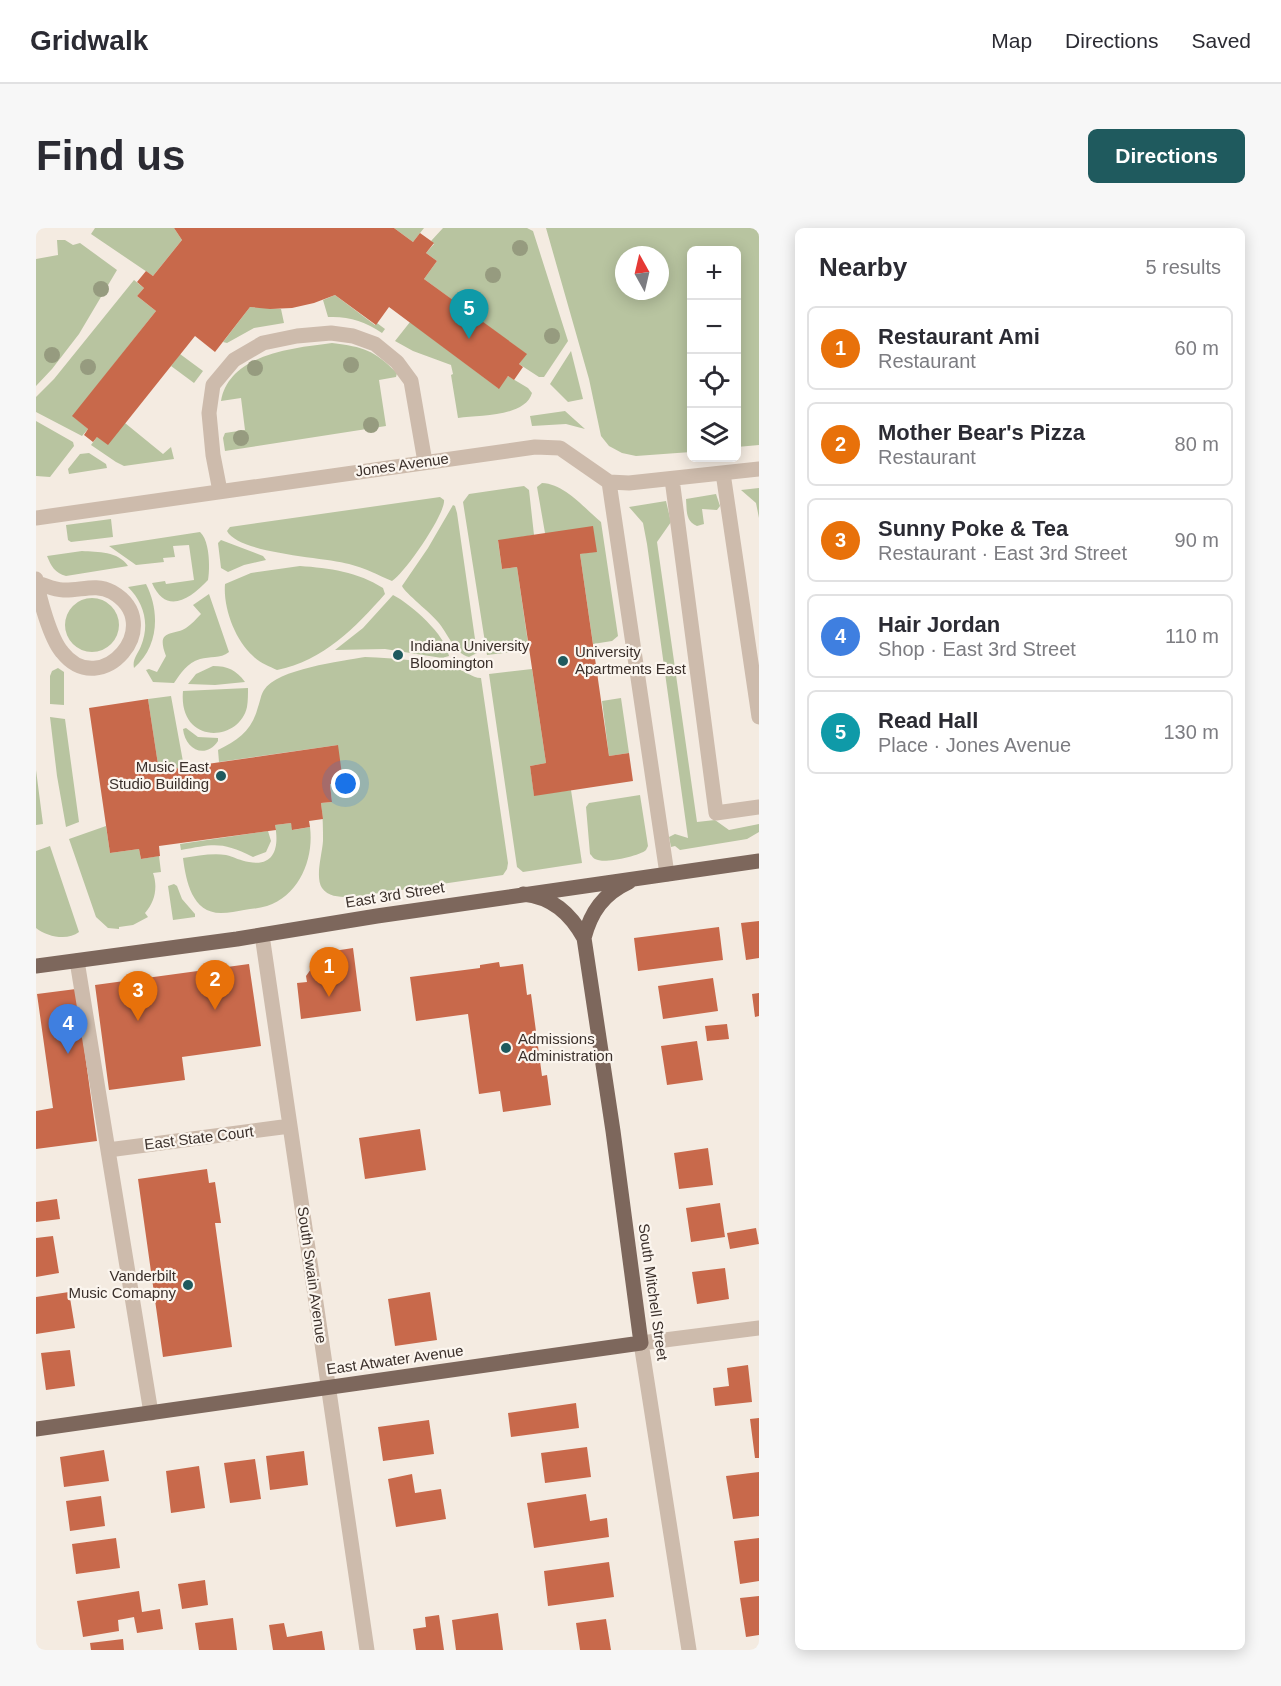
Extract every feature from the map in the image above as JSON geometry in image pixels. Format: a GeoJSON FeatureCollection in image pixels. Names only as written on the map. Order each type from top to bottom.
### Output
{"type":"FeatureCollection","features":[{"type":"Feature","properties":{"kind":"main road","name":"East 3rd Street"},"geometry":{"type":"LineString","coordinates":[[36,966],[262,935],[523,894],[759,861]]}},
{"type":"Feature","properties":{"kind":"main road"},"geometry":{"type":"LineString","coordinates":[[584,938],[600,902],[618,887],[648,877]]}},
{"type":"Feature","properties":{"kind":"main road"},"geometry":{"type":"LineString","coordinates":[[523,894],[540,897],[553,903],[570,919],[584,938]]}},
{"type":"Feature","properties":{"kind":"main road","name":"South Mitchell Street"},"geometry":{"type":"LineString","coordinates":[[584,938],[613,1131],[641,1343]]}},
{"type":"Feature","properties":{"kind":"main road","name":"East Atwater Avenue"},"geometry":{"type":"LineString","coordinates":[[36,1429],[641,1343]]}},
{"type":"Feature","properties":{"kind":"street"},"geometry":{"type":"LineString","coordinates":[[220,491],[209,413],[213,385],[234,360],[262,344],[297,336],[332,333],[353,336],[375,344],[398,362],[411,381],[425,462]]}},
{"type":"Feature","properties":{"kind":"street","name":"Jones Avenue"},"geometry":{"type":"LineString","coordinates":[[36,518],[535,447],[560,448],[609,482]]}},
{"type":"Feature","properties":{"kind":"street"},"geometry":{"type":"LineString","coordinates":[[667,874],[609,482],[629,483],[759,469]]}},
{"type":"Feature","properties":{"kind":"street"},"geometry":{"type":"LineString","coordinates":[[723,472],[759,717]]}},
{"type":"Feature","properties":{"kind":"street"},"geometry":{"type":"LineString","coordinates":[[672,478],[717,813],[759,807]]}},
{"type":"Feature","properties":{"kind":"street"},"geometry":{"type":"LineString","coordinates":[[36,582],[61,591],[100,588],[118,596],[125,603],[133,620],[133,633],[122,655],[112,663],[101,667],[90,668],[70,661],[57,646],[36,582]]}},
{"type":"Feature","properties":{"kind":"street","name":"South Swain Avenue"},"geometry":{"type":"LineString","coordinates":[[262,935],[367,1650]]}},
{"type":"Feature","properties":{"kind":"street"},"geometry":{"type":"LineString","coordinates":[[77,961],[150,1413]]}},
{"type":"Feature","properties":{"kind":"street","name":"East State Court"},"geometry":{"type":"LineString","coordinates":[[108,1150],[290,1126]]}},
{"type":"Feature","properties":{"kind":"street","name":"East Atwater Avenue"},"geometry":{"type":"LineString","coordinates":[[641,1343],[759,1328]]}},
{"type":"Feature","properties":{"kind":"street","name":"South Mitchell Street"},"geometry":{"type":"LineString","coordinates":[[641,1343],[689,1650]]}},
{"type":"Feature","properties":{"kind":"green space"},"geometry":{"type":"Polygon","coordinates":[[[95,228],[174,228],[182,240],[153,276],[91,234],[95,228]]]}},
{"type":"Feature","properties":{"kind":"green space"},"geometry":{"type":"Polygon","coordinates":[[[394,228],[424,228],[413,242],[394,228]]]}},
{"type":"Feature","properties":{"kind":"green space"},"geometry":{"type":"Polygon","coordinates":[[[443,228],[527,228],[533,231],[568,341],[544,377],[539,377],[519,364],[526,354],[424,279],[437,261],[426,253],[434,244],[431,241],[443,228]]]}},
{"type":"Feature","properties":{"kind":"green space"},"geometry":{"type":"Polygon","coordinates":[[[546,228],[759,228],[759,445],[741,447],[741,246],[687,246],[687,452],[636,456],[622,453],[609,446],[601,436],[589,379],[546,228]]]}},
{"type":"Feature","properties":{"kind":"green space"},"geometry":{"type":"Polygon","coordinates":[[[57,240],[65,240],[73,245],[80,243],[117,270],[79,334],[36,386],[36,259],[58,255],[57,240]]]}},
{"type":"Feature","properties":{"kind":"green space"},"geometry":{"type":"Polygon","coordinates":[[[134,280],[144,288],[137,296],[156,311],[73,416],[88,429],[82,436],[36,412],[36,397],[54,379],[134,280]]]}},
{"type":"Feature","properties":{"kind":"green space"},"geometry":{"type":"Polygon","coordinates":[[[335,295],[375,325],[377,323],[385,329],[382,333],[356,320],[328,317],[323,300],[335,295]]]}},
{"type":"Feature","properties":{"kind":"green space"},"geometry":{"type":"Polygon","coordinates":[[[250,307],[281,309],[284,323],[254,328],[227,343],[223,342],[250,307]]]}},
{"type":"Feature","properties":{"kind":"green space"},"geometry":{"type":"Polygon","coordinates":[[[410,322],[498,388],[508,376],[528,388],[532,393],[528,401],[511,411],[458,418],[451,365],[413,351],[395,341],[410,322]]]}},
{"type":"Feature","properties":{"kind":"green space"},"geometry":{"type":"Polygon","coordinates":[[[332,343],[352,346],[375,354],[397,373],[396,377],[379,380],[386,426],[225,451],[223,438],[225,433],[245,430],[241,398],[221,401],[226,385],[236,373],[249,363],[265,356],[332,343]]]}},
{"type":"Feature","properties":{"kind":"green space"},"geometry":{"type":"Polygon","coordinates":[[[571,351],[583,399],[568,402],[550,384],[571,351]]]}},
{"type":"Feature","properties":{"kind":"green space"},"geometry":{"type":"Polygon","coordinates":[[[180,354],[203,371],[194,383],[171,366],[180,354]]]}},
{"type":"Feature","properties":{"kind":"green space"},"geometry":{"type":"Polygon","coordinates":[[[565,411],[585,429],[566,424],[532,426],[530,416],[565,411]]]}},
{"type":"Feature","properties":{"kind":"green space"},"geometry":{"type":"Polygon","coordinates":[[[36,421],[73,442],[74,446],[50,477],[36,476],[36,421]]]}},
{"type":"Feature","properties":{"kind":"green space"},"geometry":{"type":"Polygon","coordinates":[[[125,423],[163,454],[171,447],[174,459],[124,466],[91,445],[97,437],[125,423]]]}},
{"type":"Feature","properties":{"kind":"green space"},"geometry":{"type":"Polygon","coordinates":[[[89,453],[106,464],[107,468],[69,474],[68,469],[80,454],[89,453]]]}},
{"type":"Feature","properties":{"kind":"green space"},"geometry":{"type":"Polygon","coordinates":[[[542,483],[550,484],[566,492],[601,522],[618,636],[612,641],[593,644],[580,554],[597,551],[545,533],[537,487],[542,483]]]}},
{"type":"Feature","properties":{"kind":"green space"},"geometry":{"type":"Polygon","coordinates":[[[524,486],[529,490],[534,535],[498,541],[502,569],[517,567],[529,650],[487,655],[463,502],[469,494],[524,486]]]}},
{"type":"Feature","properties":{"kind":"green space"},"geometry":{"type":"Polygon","coordinates":[[[759,488],[759,518],[756,503],[741,490],[759,488]]]}},
{"type":"Feature","properties":{"kind":"green space"},"geometry":{"type":"Polygon","coordinates":[[[716,494],[720,506],[717,510],[702,509],[704,524],[697,526],[693,524],[687,515],[686,499],[716,494]]]}},
{"type":"Feature","properties":{"kind":"green space"},"geometry":{"type":"Polygon","coordinates":[[[440,497],[444,500],[439,517],[406,567],[392,581],[349,564],[264,550],[235,539],[227,531],[230,527],[440,497]]]}},
{"type":"Feature","properties":{"kind":"green space"},"geometry":{"type":"Polygon","coordinates":[[[666,501],[671,522],[657,542],[697,822],[715,820],[729,830],[759,824],[759,832],[747,839],[680,850],[675,846],[671,847],[669,837],[675,834],[688,838],[647,544],[643,523],[629,507],[666,501]]]}},
{"type":"Feature","properties":{"kind":"green space"},"geometry":{"type":"Polygon","coordinates":[[[453,505],[457,513],[477,653],[469,657],[460,652],[438,622],[402,586],[453,505]]]}},
{"type":"Feature","properties":{"kind":"green space"},"geometry":{"type":"Polygon","coordinates":[[[111,519],[113,537],[71,542],[68,540],[66,525],[111,519]]]}},
{"type":"Feature","properties":{"kind":"green space"},"geometry":{"type":"Polygon","coordinates":[[[200,532],[207,548],[208,580],[186,598],[178,601],[164,599],[152,583],[165,581],[166,584],[194,580],[189,545],[173,546],[175,557],[163,558],[164,562],[136,565],[109,546],[200,532]]]}},
{"type":"Feature","properties":{"kind":"green space"},"geometry":{"type":"Polygon","coordinates":[[[221,540],[263,556],[266,560],[244,565],[228,572],[221,568],[218,543],[221,540]]]}},
{"type":"Feature","properties":{"kind":"green space"},"geometry":{"type":"Polygon","coordinates":[[[82,551],[113,555],[119,557],[128,566],[66,576],[54,569],[47,556],[82,551]]]}},
{"type":"Feature","properties":{"kind":"green space"},"geometry":{"type":"Polygon","coordinates":[[[300,566],[332,570],[364,578],[383,588],[385,594],[362,619],[324,651],[294,666],[277,670],[256,658],[236,633],[228,613],[225,584],[251,573],[300,566]]]}},
{"type":"Feature","properties":{"kind":"green space"},"geometry":{"type":"Polygon","coordinates":[[[146,584],[154,606],[155,628],[148,650],[134,668],[135,659],[144,638],[145,622],[142,607],[128,587],[146,584]]]}},
{"type":"Feature","properties":{"kind":"green space"},"geometry":{"type":"Polygon","coordinates":[[[209,594],[229,652],[222,656],[204,658],[191,663],[174,683],[153,682],[146,670],[157,672],[166,656],[163,647],[164,637],[192,623],[201,614],[193,605],[209,594]]]}},
{"type":"Feature","properties":{"kind":"green space"},"geometry":{"type":"Polygon","coordinates":[[[393,595],[427,621],[442,639],[449,656],[442,658],[385,649],[335,650],[363,628],[393,595]]]}},
{"type":"Feature","properties":{"kind":"green space"},"geometry":{"type":"Polygon","coordinates":[[[87,598],[97,598],[107,602],[115,610],[119,625],[115,640],[107,648],[97,652],[87,652],[77,648],[69,640],[65,630],[65,620],[69,610],[77,602],[87,598]]]}},
{"type":"Feature","properties":{"kind":"green space"},"geometry":{"type":"Polygon","coordinates":[[[365,657],[433,663],[462,670],[481,678],[508,863],[503,875],[353,897],[332,895],[322,888],[319,878],[323,841],[321,803],[332,802],[330,784],[338,745],[219,762],[218,750],[238,738],[248,728],[263,692],[271,683],[296,671],[365,657]]]}},
{"type":"Feature","properties":{"kind":"green space"},"geometry":{"type":"Polygon","coordinates":[[[213,666],[231,670],[245,682],[215,685],[188,684],[196,674],[213,666]]]}},
{"type":"Feature","properties":{"kind":"green space"},"geometry":{"type":"Polygon","coordinates":[[[58,668],[64,672],[64,705],[50,704],[50,676],[52,671],[58,668]]]}},
{"type":"Feature","properties":{"kind":"green space"},"geometry":{"type":"Polygon","coordinates":[[[532,669],[546,763],[530,766],[534,795],[571,790],[582,863],[523,872],[517,867],[489,674],[532,669]]]}},
{"type":"Feature","properties":{"kind":"green space"},"geometry":{"type":"Polygon","coordinates":[[[248,688],[247,707],[242,719],[233,727],[222,732],[210,733],[199,729],[190,721],[184,709],[183,691],[248,688]]]}},
{"type":"Feature","properties":{"kind":"green space"},"geometry":{"type":"Polygon","coordinates":[[[171,696],[184,767],[159,771],[148,699],[171,696]]]}},
{"type":"Feature","properties":{"kind":"green space"},"geometry":{"type":"Polygon","coordinates":[[[621,698],[629,753],[609,756],[602,701],[621,698]]]}},
{"type":"Feature","properties":{"kind":"green space"},"geometry":{"type":"Polygon","coordinates":[[[50,717],[65,719],[79,822],[66,827],[57,776],[50,717]]]}},
{"type":"Feature","properties":{"kind":"green space"},"geometry":{"type":"Polygon","coordinates":[[[186,728],[198,737],[218,738],[218,741],[207,750],[196,750],[187,742],[183,729],[186,728]]]}},
{"type":"Feature","properties":{"kind":"green space"},"geometry":{"type":"Polygon","coordinates":[[[36,770],[43,824],[36,825],[36,770]]]}},
{"type":"Feature","properties":{"kind":"green space"},"geometry":{"type":"Polygon","coordinates":[[[640,795],[648,846],[646,850],[637,855],[615,860],[596,860],[590,854],[586,807],[589,803],[640,795]]]}},
{"type":"Feature","properties":{"kind":"green space"},"geometry":{"type":"Polygon","coordinates":[[[291,823],[293,830],[310,827],[311,839],[307,863],[296,884],[288,893],[267,906],[227,913],[211,912],[197,902],[189,886],[183,858],[221,854],[249,862],[265,861],[274,853],[276,847],[275,825],[291,823]]]}},
{"type":"Feature","properties":{"kind":"green space"},"geometry":{"type":"Polygon","coordinates":[[[106,826],[110,853],[139,849],[141,859],[159,856],[161,872],[153,873],[155,889],[151,904],[145,913],[148,917],[133,925],[119,927],[119,929],[108,928],[96,917],[69,839],[106,826]]]}},
{"type":"Feature","properties":{"kind":"green space"},"geometry":{"type":"Polygon","coordinates":[[[268,831],[271,841],[266,852],[253,857],[233,848],[217,845],[181,850],[180,844],[268,831]]]}},
{"type":"Feature","properties":{"kind":"green space"},"geometry":{"type":"Polygon","coordinates":[[[50,846],[79,932],[74,935],[52,936],[36,928],[36,851],[50,846]]]}},
{"type":"Feature","properties":{"kind":"green space"},"geometry":{"type":"Polygon","coordinates":[[[174,884],[195,917],[173,920],[168,886],[174,884]]]}},
{"type":"Feature","properties":{"kind":"building"},"geometry":{"type":"Polygon","coordinates":[[[174,228],[394,228],[413,242],[420,233],[434,243],[426,253],[437,261],[424,279],[527,354],[519,364],[523,367],[514,380],[508,376],[499,389],[389,307],[376,325],[335,295],[292,308],[250,307],[215,352],[195,336],[108,445],[97,437],[93,442],[84,435],[88,429],[72,416],[156,311],[137,296],[144,288],[137,282],[146,271],[153,276],[182,240],[174,228]]]}},
{"type":"Feature","properties":{"kind":"building","name":"University Apartments East"},"geometry":{"type":"Polygon","coordinates":[[[593,526],[597,552],[580,554],[609,756],[629,753],[633,781],[534,796],[530,766],[546,763],[517,567],[502,569],[498,540],[593,526]]]}},
{"type":"Feature","properties":{"kind":"building","name":"Music East Studio Building"},"geometry":{"type":"Polygon","coordinates":[[[148,699],[159,771],[338,745],[343,782],[330,784],[332,802],[321,803],[323,819],[309,821],[310,827],[292,830],[291,823],[275,825],[276,830],[159,846],[160,856],[141,859],[139,849],[110,853],[89,708],[148,699]]]}},
{"type":"Feature","properties":{"kind":"building"},"geometry":{"type":"Polygon","coordinates":[[[759,921],[759,958],[746,960],[741,923],[759,921]]]}},
{"type":"Feature","properties":{"kind":"building"},"geometry":{"type":"Polygon","coordinates":[[[719,927],[723,960],[638,971],[634,938],[719,927]]]}},
{"type":"Feature","properties":{"kind":"building"},"geometry":{"type":"Polygon","coordinates":[[[353,948],[361,1011],[301,1019],[297,983],[307,982],[306,976],[311,969],[323,967],[321,953],[353,948]]]}},
{"type":"Feature","properties":{"kind":"building","name":"Admissions Administration"},"geometry":{"type":"Polygon","coordinates":[[[499,962],[500,967],[523,964],[527,995],[531,994],[542,1076],[547,1075],[551,1105],[503,1112],[500,1091],[479,1094],[468,1014],[416,1021],[410,977],[480,968],[480,965],[499,962]]]}},
{"type":"Feature","properties":{"kind":"building"},"geometry":{"type":"Polygon","coordinates":[[[249,964],[261,1046],[182,1057],[185,1080],[109,1090],[95,985],[249,964]]]}},
{"type":"Feature","properties":{"kind":"building"},"geometry":{"type":"Polygon","coordinates":[[[713,978],[718,1011],[663,1019],[658,986],[713,978]]]}},
{"type":"Feature","properties":{"kind":"building"},"geometry":{"type":"Polygon","coordinates":[[[76,989],[97,1141],[36,1149],[36,1111],[53,1108],[37,994],[76,989]]]}},
{"type":"Feature","properties":{"kind":"building"},"geometry":{"type":"Polygon","coordinates":[[[759,993],[759,1016],[755,1017],[752,994],[759,993]]]}},
{"type":"Feature","properties":{"kind":"building"},"geometry":{"type":"Polygon","coordinates":[[[727,1024],[729,1039],[707,1041],[705,1026],[727,1024]]]}},
{"type":"Feature","properties":{"kind":"building"},"geometry":{"type":"Polygon","coordinates":[[[697,1041],[703,1080],[667,1085],[661,1046],[697,1041]]]}},
{"type":"Feature","properties":{"kind":"building"},"geometry":{"type":"Polygon","coordinates":[[[420,1129],[426,1170],[365,1179],[359,1138],[420,1129]]]}},
{"type":"Feature","properties":{"kind":"building"},"geometry":{"type":"Polygon","coordinates":[[[708,1148],[713,1185],[679,1189],[674,1153],[708,1148]]]}},
{"type":"Feature","properties":{"kind":"building","name":"Vanderbilt Music Comapny"},"geometry":{"type":"Polygon","coordinates":[[[207,1169],[209,1183],[215,1182],[221,1223],[215,1223],[232,1347],[163,1357],[138,1179],[207,1169]]]}},
{"type":"Feature","properties":{"kind":"building"},"geometry":{"type":"Polygon","coordinates":[[[57,1199],[60,1219],[36,1222],[36,1202],[57,1199]]]}},
{"type":"Feature","properties":{"kind":"building"},"geometry":{"type":"Polygon","coordinates":[[[720,1203],[725,1237],[691,1242],[686,1208],[720,1203]]]}},
{"type":"Feature","properties":{"kind":"building"},"geometry":{"type":"Polygon","coordinates":[[[756,1228],[759,1244],[730,1249],[727,1233],[756,1228]]]}},
{"type":"Feature","properties":{"kind":"building"},"geometry":{"type":"Polygon","coordinates":[[[53,1236],[59,1273],[36,1277],[36,1238],[53,1236]]]}},
{"type":"Feature","properties":{"kind":"building"},"geometry":{"type":"Polygon","coordinates":[[[725,1268],[729,1299],[697,1304],[692,1272],[725,1268]]]}},
{"type":"Feature","properties":{"kind":"building"},"geometry":{"type":"Polygon","coordinates":[[[69,1292],[75,1328],[36,1334],[36,1297],[69,1292]]]}},
{"type":"Feature","properties":{"kind":"building"},"geometry":{"type":"Polygon","coordinates":[[[430,1292],[437,1340],[395,1346],[388,1299],[430,1292]]]}},
{"type":"Feature","properties":{"kind":"building"},"geometry":{"type":"Polygon","coordinates":[[[70,1350],[75,1386],[46,1390],[41,1353],[70,1350]]]}},
{"type":"Feature","properties":{"kind":"building"},"geometry":{"type":"Polygon","coordinates":[[[748,1365],[752,1402],[715,1406],[713,1388],[729,1386],[727,1368],[748,1365]]]}},
{"type":"Feature","properties":{"kind":"building"},"geometry":{"type":"Polygon","coordinates":[[[576,1403],[579,1428],[511,1437],[508,1413],[576,1403]]]}},
{"type":"Feature","properties":{"kind":"building"},"geometry":{"type":"Polygon","coordinates":[[[759,1418],[759,1458],[755,1458],[750,1419],[759,1418]]]}},
{"type":"Feature","properties":{"kind":"building"},"geometry":{"type":"Polygon","coordinates":[[[429,1420],[434,1454],[383,1461],[378,1427],[429,1420]]]}},
{"type":"Feature","properties":{"kind":"building"},"geometry":{"type":"Polygon","coordinates":[[[587,1447],[591,1477],[545,1483],[541,1453],[587,1447]]]}},
{"type":"Feature","properties":{"kind":"building"},"geometry":{"type":"Polygon","coordinates":[[[104,1450],[109,1481],[64,1487],[60,1457],[104,1450]]]}},
{"type":"Feature","properties":{"kind":"building"},"geometry":{"type":"Polygon","coordinates":[[[304,1451],[308,1485],[270,1490],[266,1456],[304,1451]]]}},
{"type":"Feature","properties":{"kind":"building"},"geometry":{"type":"Polygon","coordinates":[[[255,1459],[261,1499],[230,1503],[224,1463],[255,1459]]]}},
{"type":"Feature","properties":{"kind":"building"},"geometry":{"type":"Polygon","coordinates":[[[199,1466],[205,1508],[171,1513],[166,1471],[199,1466]]]}},
{"type":"Feature","properties":{"kind":"building"},"geometry":{"type":"Polygon","coordinates":[[[759,1472],[759,1516],[733,1519],[726,1476],[759,1472]]]}},
{"type":"Feature","properties":{"kind":"building"},"geometry":{"type":"Polygon","coordinates":[[[412,1474],[415,1493],[441,1489],[446,1519],[396,1527],[388,1479],[412,1474]]]}},
{"type":"Feature","properties":{"kind":"building"},"geometry":{"type":"Polygon","coordinates":[[[586,1494],[590,1521],[607,1518],[609,1537],[534,1548],[527,1503],[586,1494]]]}},
{"type":"Feature","properties":{"kind":"building"},"geometry":{"type":"Polygon","coordinates":[[[101,1496],[105,1526],[70,1531],[66,1501],[101,1496]]]}},
{"type":"Feature","properties":{"kind":"building"},"geometry":{"type":"Polygon","coordinates":[[[116,1538],[120,1568],[76,1574],[72,1544],[116,1538]]]}},
{"type":"Feature","properties":{"kind":"building"},"geometry":{"type":"Polygon","coordinates":[[[759,1538],[759,1581],[740,1584],[734,1541],[759,1538]]]}},
{"type":"Feature","properties":{"kind":"building"},"geometry":{"type":"Polygon","coordinates":[[[609,1562],[614,1597],[548,1606],[544,1571],[609,1562]]]}},
{"type":"Feature","properties":{"kind":"building"},"geometry":{"type":"Polygon","coordinates":[[[205,1580],[208,1605],[182,1609],[178,1584],[205,1580]]]}},
{"type":"Feature","properties":{"kind":"building"},"geometry":{"type":"Polygon","coordinates":[[[139,1591],[142,1612],[160,1609],[163,1629],[137,1633],[134,1617],[118,1620],[119,1631],[83,1637],[77,1601],[139,1591]]]}},
{"type":"Feature","properties":{"kind":"building"},"geometry":{"type":"Polygon","coordinates":[[[759,1596],[759,1635],[746,1637],[740,1598],[759,1596]]]}},
{"type":"Feature","properties":{"kind":"building"},"geometry":{"type":"Polygon","coordinates":[[[498,1613],[503,1650],[456,1650],[452,1620],[498,1613]]]}},
{"type":"Feature","properties":{"kind":"building"},"geometry":{"type":"Polygon","coordinates":[[[439,1615],[444,1650],[416,1650],[413,1629],[426,1627],[425,1617],[439,1615]]]}},
{"type":"Feature","properties":{"kind":"building"},"geometry":{"type":"Polygon","coordinates":[[[233,1618],[237,1650],[199,1650],[195,1623],[233,1618]]]}},
{"type":"Feature","properties":{"kind":"building"},"geometry":{"type":"Polygon","coordinates":[[[606,1619],[611,1650],[580,1650],[576,1623],[606,1619]]]}},
{"type":"Feature","properties":{"kind":"building"},"geometry":{"type":"Polygon","coordinates":[[[284,1623],[287,1637],[322,1631],[325,1650],[273,1650],[269,1625],[284,1623]]]}},
{"type":"Feature","properties":{"kind":"building"},"geometry":{"type":"Polygon","coordinates":[[[123,1639],[124,1650],[91,1650],[90,1643],[123,1639]]]}},
{"type":"Feature","properties":{"kind":"place","name":"Read Hall"},"geometry":{"type":"Point","coordinates":[469,339]}},
{"type":"Feature","properties":{"kind":"place","name":"Indiana University Bloomington"},"geometry":{"type":"Point","coordinates":[398,655]}},
{"type":"Feature","properties":{"kind":"place","name":"University Apartments East"},"geometry":{"type":"Point","coordinates":[563,661]}},
{"type":"Feature","properties":{"kind":"place","name":"Music East Studio Building"},"geometry":{"type":"Point","coordinates":[221,776]}},
{"type":"Feature","properties":{"kind":"place","name":"Restaurant Ami"},"geometry":{"type":"Point","coordinates":[329,997]}},
{"type":"Feature","properties":{"kind":"place","name":"Mother Bear's Pizza"},"geometry":{"type":"Point","coordinates":[215,1010]}},
{"type":"Feature","properties":{"kind":"place","name":"Sunny Poke & Tea"},"geometry":{"type":"Point","coordinates":[138,1021]}},
{"type":"Feature","properties":{"kind":"place","name":"Admissions Administration"},"geometry":{"type":"Point","coordinates":[506,1048]}},
{"type":"Feature","properties":{"kind":"place","name":"Hair Jordan"},"geometry":{"type":"Point","coordinates":[68,1054]}},
{"type":"Feature","properties":{"kind":"place","name":"Vanderbilt Music Comapny"},"geometry":{"type":"Point","coordinates":[188,1285]}}]}
